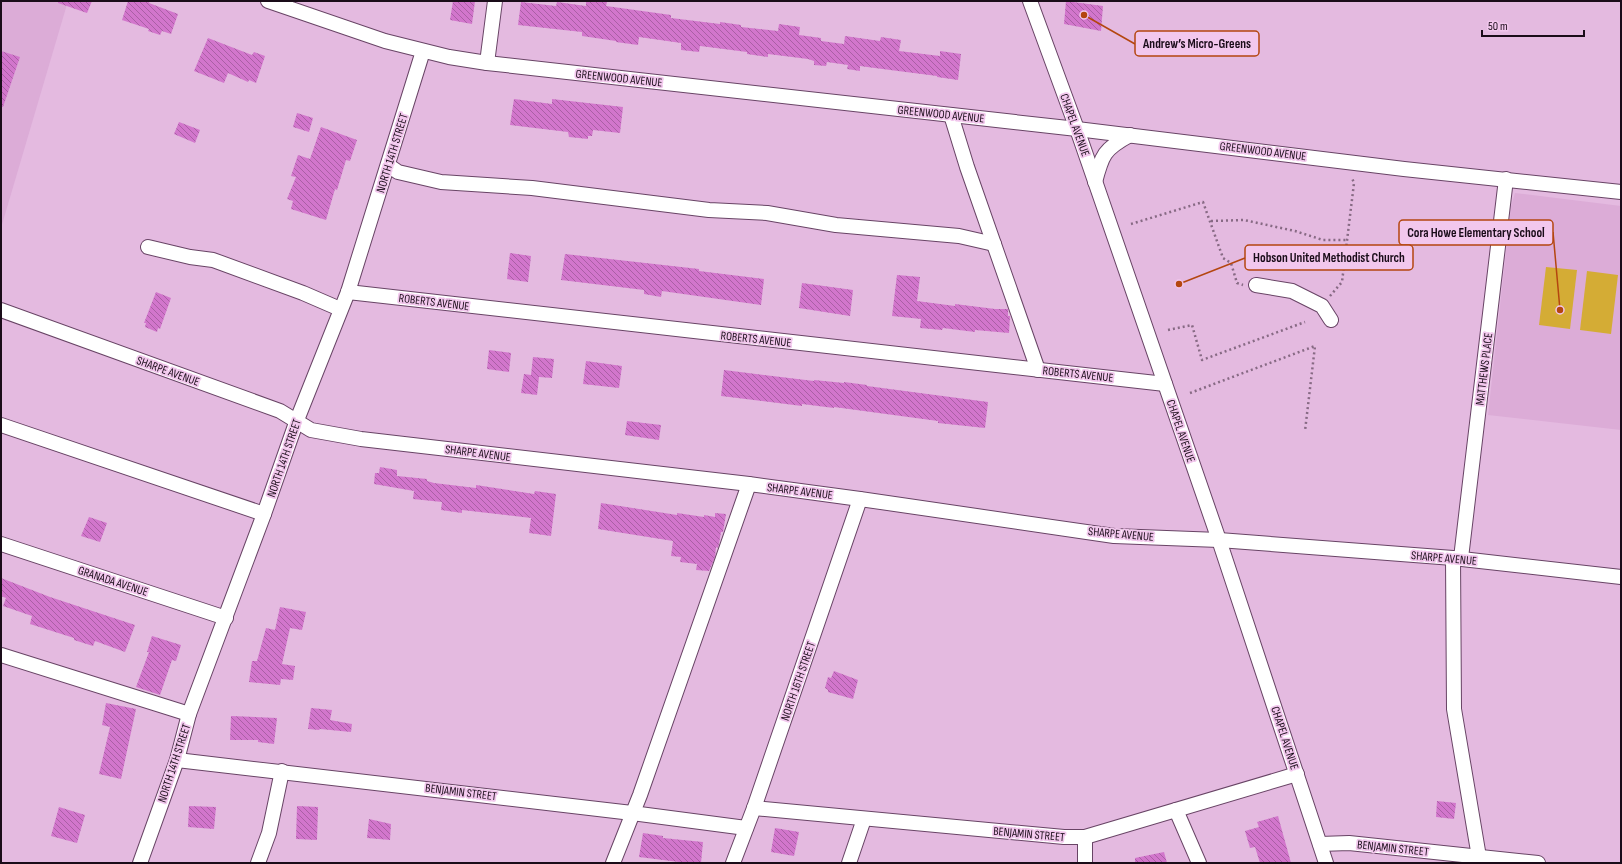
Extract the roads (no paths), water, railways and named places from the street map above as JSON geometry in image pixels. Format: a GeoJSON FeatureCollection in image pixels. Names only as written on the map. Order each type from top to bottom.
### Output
{"type":"FeatureCollection","features":[{"type":"Feature","properties":{"kind":"street","name":"GREENWOOD AVENUE"},"geometry":{"type":"LineString","coordinates":[[268,1],[385,41],[449,57],[487,63],[1130,135],[1388,167],[1621,192]]}},
{"type":"Feature","properties":{"kind":"street"},"geometry":{"type":"LineString","coordinates":[[487,63],[495,1]]}},
{"type":"Feature","properties":{"kind":"street","name":"CHAPEL AVENUE"},"geometry":{"type":"LineString","coordinates":[[1030,1],[1077,129],[1219,540],[1326,863]]}},
{"type":"Feature","properties":{"kind":"street","name":"NORTH 14TH STREET"},"geometry":{"type":"LineString","coordinates":[[140,863],[176,760],[189,714],[226,618],[297,420],[348,292],[423,51]]}},
{"type":"Feature","properties":{"kind":"street"},"geometry":{"type":"LineString","coordinates":[[950,115],[1038,370]]}},
{"type":"Feature","properties":{"kind":"street"},"geometry":{"type":"LineString","coordinates":[[1095,182],[1100,162],[1106,152],[1113,144],[1130,135]]}},
{"type":"Feature","properties":{"kind":"street"},"geometry":{"type":"LineString","coordinates":[[388,166],[398,172],[441,182],[477,183],[532,188],[708,210],[767,213],[836,225],[959,236],[994,244]]}},
{"type":"Feature","properties":{"kind":"street","name":"MATTHEWS PLACE"},"geometry":{"type":"LineString","coordinates":[[1479,860],[1454,709],[1457,558],[1506,180]]}},
{"type":"Feature","properties":{"kind":"street"},"geometry":{"type":"LineString","coordinates":[[148,248],[190,257],[213,260],[303,293],[340,309]]}},
{"type":"Feature","properties":{"kind":"street"},"geometry":{"type":"LineString","coordinates":[[1252,286],[1292,291],[1322,306],[1331,320]]}},
{"type":"Feature","properties":{"kind":"street","name":"ROBERTS AVENUE"},"geometry":{"type":"LineString","coordinates":[[348,292],[1165,384]]}},
{"type":"Feature","properties":{"kind":"street","name":"SHARPE AVENUE"},"geometry":{"type":"LineString","coordinates":[[1,310],[280,411],[297,420],[311,430],[361,439],[749,484],[1114,536],[1219,540],[1457,558],[1621,577]]}},
{"type":"Feature","properties":{"kind":"street"},"geometry":{"type":"LineString","coordinates":[[1,425],[264,514]]}},
{"type":"Feature","properties":{"kind":"street"},"geometry":{"type":"LineString","coordinates":[[613,863],[749,484]]}},
{"type":"Feature","properties":{"kind":"street","name":"NORTH 16TH STREET"},"geometry":{"type":"LineString","coordinates":[[733,863],[754,808],[860,499]]}},
{"type":"Feature","properties":{"kind":"street","name":"GRANADA AVENUE"},"geometry":{"type":"LineString","coordinates":[[1,544],[226,618]]}},
{"type":"Feature","properties":{"kind":"street"},"geometry":{"type":"LineString","coordinates":[[1,656],[189,714]]}},
{"type":"Feature","properties":{"kind":"street","name":"BENJAMIN STREET"},"geometry":{"type":"LineString","coordinates":[[176,760],[282,771],[746,828]]}},
{"type":"Feature","properties":{"kind":"street"},"geometry":{"type":"LineString","coordinates":[[258,863],[268,834],[282,771]]}},
{"type":"Feature","properties":{"kind":"street","name":"BENJAMIN STREET"},"geometry":{"type":"LineString","coordinates":[[754,808],[1064,837],[1085,837],[1297,774]]}},
{"type":"Feature","properties":{"kind":"street"},"geometry":{"type":"LineString","coordinates":[[1176,810],[1199,863]]}},
{"type":"Feature","properties":{"kind":"street"},"geometry":{"type":"LineString","coordinates":[[849,863],[864,819]]}},
{"type":"Feature","properties":{"kind":"street"},"geometry":{"type":"LineString","coordinates":[[1085,837],[1085,863]]}},
{"type":"Feature","properties":{"kind":"street","name":"BENJAMIN STREET"},"geometry":{"type":"LineString","coordinates":[[1320,844],[1349,843],[1479,860],[1538,863]]}},
{"type":"Feature","properties":{"kind":"place","name":"Andrew’s Micro-Greens"},"geometry":{"type":"Point","coordinates":[1084,15]}},
{"type":"Feature","properties":{"kind":"place","name":"Hobson United Methodist Church"},"geometry":{"type":"Point","coordinates":[1179,284]}},
{"type":"Feature","properties":{"kind":"place","name":"Cora Howe Elementary School"},"geometry":{"type":"Point","coordinates":[1560,310]}}]}
